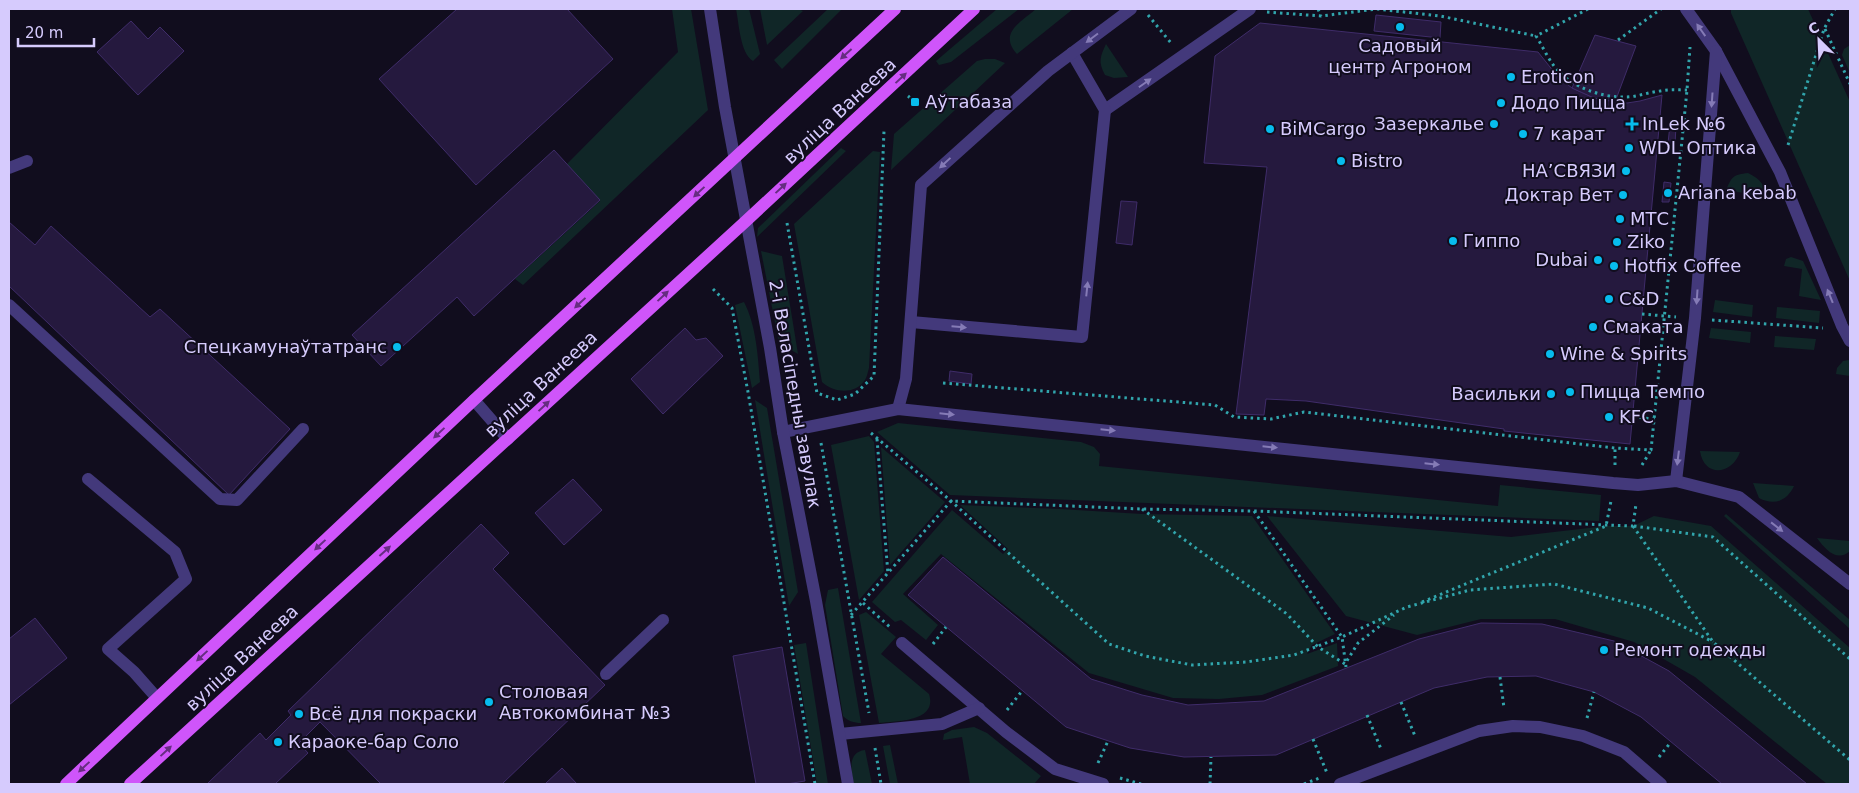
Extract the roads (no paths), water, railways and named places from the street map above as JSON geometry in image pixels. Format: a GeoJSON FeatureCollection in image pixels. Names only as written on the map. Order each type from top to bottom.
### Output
{"type":"FeatureCollection","features":[{"type":"Feature","properties":{"kind":"main road","name":"вуліца Ванеева"},"geometry":{"type":"LineString","coordinates":[[66,784],[474,400],[895,9]]}},
{"type":"Feature","properties":{"kind":"main road","name":"вуліца Ванеева"},"geometry":{"type":"LineString","coordinates":[[130,784],[746,221],[974,9]]}},
{"type":"Feature","properties":{"kind":"street","name":"2-і Веласіпедны завулак"},"geometry":{"type":"LineString","coordinates":[[710,9],[734,159],[770,348],[783,432],[848,784]]}},
{"type":"Feature","properties":{"kind":"street"},"geometry":{"type":"LineString","coordinates":[[898,408],[906,379],[921,186],[1040,78],[1132,9]]}},
{"type":"Feature","properties":{"kind":"street"},"geometry":{"type":"LineString","coordinates":[[1105,110],[1250,9]]}},
{"type":"Feature","properties":{"kind":"street"},"geometry":{"type":"LineString","coordinates":[[1686,9],[1716,51],[1780,172],[1842,326],[1850,341]]}},
{"type":"Feature","properties":{"kind":"street"},"geometry":{"type":"LineString","coordinates":[[1676,481],[1695,318],[1716,51]]}},
{"type":"Feature","properties":{"kind":"street"},"geometry":{"type":"LineString","coordinates":[[911,322],[1082,337],[1105,110],[1072,53]]}},
{"type":"Feature","properties":{"kind":"street"},"geometry":{"type":"LineString","coordinates":[[9,168],[27,161]]}},
{"type":"Feature","properties":{"kind":"street"},"geometry":{"type":"LineString","coordinates":[[9,306],[220,499],[237,500],[303,429]]}},
{"type":"Feature","properties":{"kind":"street"},"geometry":{"type":"LineString","coordinates":[[474,400],[508,439]]}},
{"type":"Feature","properties":{"kind":"street"},"geometry":{"type":"LineString","coordinates":[[783,432],[898,408],[1638,492],[1676,481],[1739,497],[1850,584]]}},
{"type":"Feature","properties":{"kind":"street"},"geometry":{"type":"LineString","coordinates":[[88,479],[175,552],[186,580],[108,649],[134,672],[157,698]]}},
{"type":"Feature","properties":{"kind":"street"},"geometry":{"type":"LineString","coordinates":[[606,674],[664,620]]}},
{"type":"Feature","properties":{"kind":"street"},"geometry":{"type":"LineString","coordinates":[[902,643],[1006,732],[1055,769],[1102,784]]}},
{"type":"Feature","properties":{"kind":"street"},"geometry":{"type":"LineString","coordinates":[[840,734],[942,724],[979,708]]}},
{"type":"Feature","properties":{"kind":"street"},"geometry":{"type":"LineString","coordinates":[[1340,784],[1479,731],[1513,726],[1540,727],[1583,736],[1624,752],[1661,784]]}},
{"type":"Feature","properties":{"kind":"place","name":"Садовый центр Агроном"},"geometry":{"type":"Point","coordinates":[1400,27]}},
{"type":"Feature","properties":{"kind":"place","name":"Eroticon"},"geometry":{"type":"Point","coordinates":[1511,77]}},
{"type":"Feature","properties":{"kind":"place","name":"Аўтабаза"},"geometry":{"type":"Point","coordinates":[915,102]}},
{"type":"Feature","properties":{"kind":"place","name":"Додо Пицца"},"geometry":{"type":"Point","coordinates":[1501,103]}},
{"type":"Feature","properties":{"kind":"place","name":"Зазеркалье"},"geometry":{"type":"Point","coordinates":[1494,124]}},
{"type":"Feature","properties":{"kind":"place","name":"InLek №6"},"geometry":{"type":"Point","coordinates":[1632,124]}},
{"type":"Feature","properties":{"kind":"place","name":"BiMCargo"},"geometry":{"type":"Point","coordinates":[1270,129]}},
{"type":"Feature","properties":{"kind":"place","name":"7 карат"},"geometry":{"type":"Point","coordinates":[1523,134]}},
{"type":"Feature","properties":{"kind":"place","name":"WDL Оптика"},"geometry":{"type":"Point","coordinates":[1629,148]}},
{"type":"Feature","properties":{"kind":"place","name":"Bistro"},"geometry":{"type":"Point","coordinates":[1341,161]}},
{"type":"Feature","properties":{"kind":"place","name":"НАʼСВЯЗИ"},"geometry":{"type":"Point","coordinates":[1626,171]}},
{"type":"Feature","properties":{"kind":"place","name":"Ariana kebab"},"geometry":{"type":"Point","coordinates":[1668,193]}},
{"type":"Feature","properties":{"kind":"place","name":"Доктар Вет"},"geometry":{"type":"Point","coordinates":[1623,195]}},
{"type":"Feature","properties":{"kind":"place","name":"МТС"},"geometry":{"type":"Point","coordinates":[1620,219]}},
{"type":"Feature","properties":{"kind":"place","name":"Гиппо"},"geometry":{"type":"Point","coordinates":[1453,241]}},
{"type":"Feature","properties":{"kind":"place","name":"Ziko"},"geometry":{"type":"Point","coordinates":[1617,242]}},
{"type":"Feature","properties":{"kind":"place","name":"Dubai"},"geometry":{"type":"Point","coordinates":[1598,260]}},
{"type":"Feature","properties":{"kind":"place","name":"Hotfix Coffee"},"geometry":{"type":"Point","coordinates":[1614,266]}},
{"type":"Feature","properties":{"kind":"place","name":"C&D"},"geometry":{"type":"Point","coordinates":[1609,299]}},
{"type":"Feature","properties":{"kind":"place","name":"Смаката"},"geometry":{"type":"Point","coordinates":[1593,327]}},
{"type":"Feature","properties":{"kind":"place","name":"Спецкамунаўтатранс"},"geometry":{"type":"Point","coordinates":[397,347]}},
{"type":"Feature","properties":{"kind":"place","name":"Wine & Spirits"},"geometry":{"type":"Point","coordinates":[1550,354]}},
{"type":"Feature","properties":{"kind":"place","name":"Пицца Темпо"},"geometry":{"type":"Point","coordinates":[1570,392]}},
{"type":"Feature","properties":{"kind":"place","name":"Васильки"},"geometry":{"type":"Point","coordinates":[1551,394]}},
{"type":"Feature","properties":{"kind":"place","name":"KFC"},"geometry":{"type":"Point","coordinates":[1609,417]}},
{"type":"Feature","properties":{"kind":"place","name":"Ремонт одежды"},"geometry":{"type":"Point","coordinates":[1604,650]}},
{"type":"Feature","properties":{"kind":"place","name":"Столовая Автокомбинат №3"},"geometry":{"type":"Point","coordinates":[489,702]}},
{"type":"Feature","properties":{"kind":"place","name":"Всё для покраски"},"geometry":{"type":"Point","coordinates":[299,714]}},
{"type":"Feature","properties":{"kind":"place","name":"Караоке-бар Соло"},"geometry":{"type":"Point","coordinates":[278,742]}}]}
